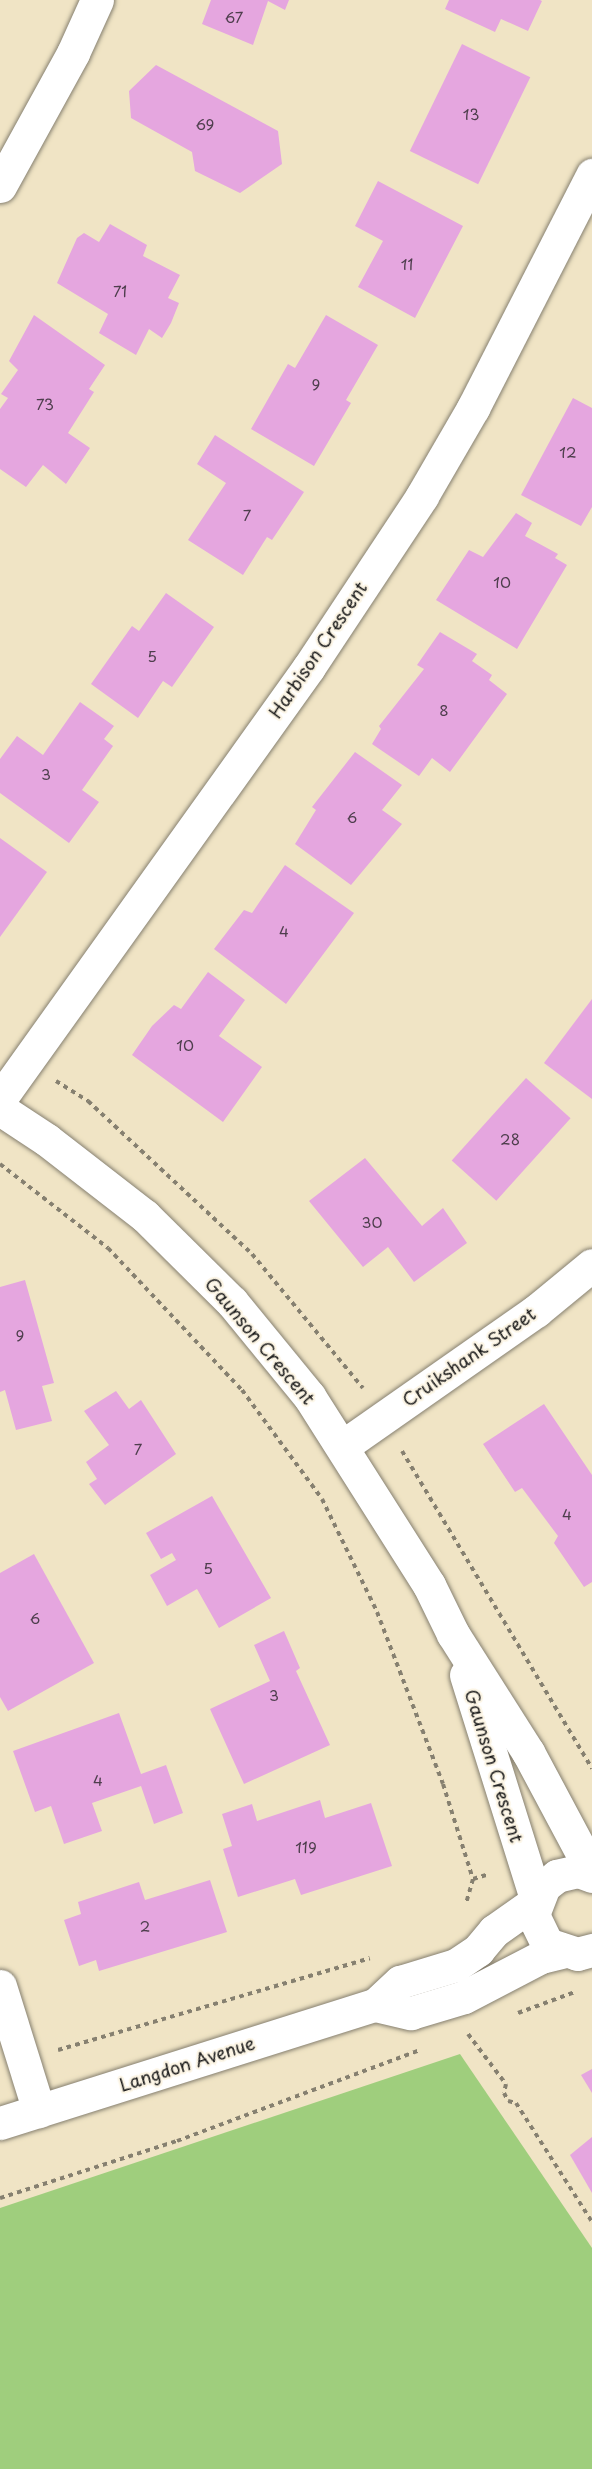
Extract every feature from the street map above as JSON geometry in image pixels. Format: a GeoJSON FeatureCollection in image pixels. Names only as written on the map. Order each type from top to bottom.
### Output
{"type":"FeatureCollection","features":[{"type":"Feature","properties":{"kind":"street"},"geometry":{"type":"LineString","coordinates":[[0,186],[98,0]]}},
{"type":"Feature","properties":{"kind":"street","name":"Harbison Crescent"},"geometry":{"type":"LineString","coordinates":[[0,1099],[309,667],[416,505],[474,408],[592,175]]}},
{"type":"Feature","properties":{"kind":"street","name":"Gaunson Crescent"},"geometry":{"type":"LineString","coordinates":[[0,1109],[47,1140],[160,1232],[232,1302],[343,1446],[429,1585],[453,1634],[528,1752],[592,1874]]}},
{"type":"Feature","properties":{"kind":"street","name":"Cruikshank Street"},"geometry":{"type":"LineString","coordinates":[[343,1446],[536,1311],[592,1265]]}},
{"type":"Feature","properties":{"kind":"street","name":"Gaunson Crescent"},"geometry":{"type":"LineString","coordinates":[[453,1634],[536,1901]]}},
{"type":"Feature","properties":{"kind":"street","name":"Langdon Avenue"},"geometry":{"type":"LineString","coordinates":[[0,2123],[375,2005],[400,1982],[456,1965],[469,1956],[494,1931],[536,1901],[544,1886],[557,1876],[578,1872],[592,1874]]}},
{"type":"Feature","properties":{"kind":"street"},"geometry":{"type":"LineString","coordinates":[[536,1901],[533,1916],[538,1931],[547,1944],[577,1951]]}},
{"type":"Feature","properties":{"kind":"street"},"geometry":{"type":"LineString","coordinates":[[375,2005],[411,2013],[488,1986],[541,1957],[577,1951]]}},
{"type":"Feature","properties":{"kind":"street"},"geometry":{"type":"LineString","coordinates":[[469,1956],[488,1986]]}},
{"type":"Feature","properties":{"kind":"street"},"geometry":{"type":"LineString","coordinates":[[0,1986],[39,2111]]}},
{"type":"Feature","properties":{"kind":"path"},"geometry":{"type":"LineString","coordinates":[[57,1082],[88,1101],[252,1254],[354,1373]]}},
{"type":"Feature","properties":{"kind":"path"},"geometry":{"type":"LineString","coordinates":[[0,1164],[116,1256],[242,1390],[322,1499],[377,1612],[443,1784],[473,1879],[466,1907]]}},
{"type":"Feature","properties":{"kind":"path"},"geometry":{"type":"LineString","coordinates":[[399,1446],[592,1769]]}},
{"type":"Feature","properties":{"kind":"path"},"geometry":{"type":"LineString","coordinates":[[24,2061],[381,1954]]}},
{"type":"Feature","properties":{"kind":"path"},"geometry":{"type":"LineString","coordinates":[[508,2017],[582,1989]]}},
{"type":"Feature","properties":{"kind":"path"},"geometry":{"type":"LineString","coordinates":[[462,2027],[506,2084],[504,2093],[508,2101],[516,2103],[592,2222]]}},
{"type":"Feature","properties":{"kind":"path"},"geometry":{"type":"LineString","coordinates":[[456,2037],[477,2029]]}},
{"type":"Feature","properties":{"kind":"path"},"geometry":{"type":"LineString","coordinates":[[0,2198],[177,2141],[422,2049]]}},
{"type":"Feature","properties":{"kind":"green space"},"geometry":{"type":"Polygon","coordinates":[[[460,2054],[592,2248],[592,2469],[0,2469],[0,2208],[460,2054]]]}},
{"type":"Feature","properties":{"kind":"building"},"geometry":{"type":"Polygon","coordinates":[[[211,0],[289,0],[285,10],[268,1],[253,45],[202,24],[211,0]]]}},
{"type":"Feature","properties":{"kind":"building"},"geometry":{"type":"Polygon","coordinates":[[[449,0],[542,1],[528,31],[501,19],[495,32],[445,9],[449,0]]]}},
{"type":"Feature","properties":{"kind":"building"},"geometry":{"type":"Polygon","coordinates":[[[462,44],[530,77],[478,184],[410,151],[462,44]]]}},
{"type":"Feature","properties":{"kind":"building"},"geometry":{"type":"Polygon","coordinates":[[[156,65],[278,131],[282,164],[240,193],[195,171],[192,152],[131,118],[129,91],[156,65]]]}},
{"type":"Feature","properties":{"kind":"building"},"geometry":{"type":"Polygon","coordinates":[[[378,181],[463,226],[415,318],[358,287],[383,241],[355,226],[378,181]]]}},
{"type":"Feature","properties":{"kind":"building"},"geometry":{"type":"Polygon","coordinates":[[[110,224],[147,245],[143,256],[180,275],[168,298],[179,303],[171,323],[162,338],[149,329],[136,355],[99,333],[108,314],[57,283],[77,238],[84,233],[99,242],[110,224]]]}},
{"type":"Feature","properties":{"kind":"building"},"geometry":{"type":"Polygon","coordinates":[[[34,315],[105,365],[89,389],[94,392],[68,433],[90,448],[66,484],[43,465],[26,487],[0,469],[0,409],[8,398],[1,394],[18,370],[9,361],[34,315]]]}},
{"type":"Feature","properties":{"kind":"building"},"geometry":{"type":"Polygon","coordinates":[[[326,315],[378,345],[346,400],[351,403],[314,466],[251,429],[288,364],[295,368],[326,315]]]}},
{"type":"Feature","properties":{"kind":"building"},"geometry":{"type":"Polygon","coordinates":[[[573,398],[592,408],[592,507],[581,526],[521,495],[573,398]]]}},
{"type":"Feature","properties":{"kind":"building"},"geometry":{"type":"Polygon","coordinates":[[[215,435],[304,492],[272,540],[267,537],[243,575],[188,540],[226,483],[197,464],[215,435]]]}},
{"type":"Feature","properties":{"kind":"building"},"geometry":{"type":"Polygon","coordinates":[[[516,513],[532,523],[525,536],[558,554],[555,558],[567,565],[517,649],[436,600],[469,550],[483,557],[516,513]]]}},
{"type":"Feature","properties":{"kind":"building"},"geometry":{"type":"Polygon","coordinates":[[[166,593],[214,627],[172,687],[163,681],[138,718],[91,684],[132,626],[139,631],[166,593]]]}},
{"type":"Feature","properties":{"kind":"building"},"geometry":{"type":"Polygon","coordinates":[[[440,632],[477,654],[472,661],[492,675],[489,680],[507,694],[450,772],[432,758],[419,776],[372,744],[381,729],[379,726],[424,669],[417,665],[440,632]]]}},
{"type":"Feature","properties":{"kind":"building"},"geometry":{"type":"Polygon","coordinates":[[[80,702],[114,726],[104,739],[113,746],[82,790],[99,802],[69,843],[0,793],[0,759],[17,736],[43,755],[80,702]]]}},
{"type":"Feature","properties":{"kind":"building"},"geometry":{"type":"Polygon","coordinates":[[[355,752],[402,785],[382,810],[402,824],[351,885],[295,844],[316,810],[312,807],[355,752]]]}},
{"type":"Feature","properties":{"kind":"building"},"geometry":{"type":"Polygon","coordinates":[[[0,838],[47,872],[0,937],[0,838]]]}},
{"type":"Feature","properties":{"kind":"building"},"geometry":{"type":"Polygon","coordinates":[[[285,865],[354,913],[286,1004],[214,949],[244,910],[252,913],[285,865]]]}},
{"type":"Feature","properties":{"kind":"building"},"geometry":{"type":"Polygon","coordinates":[[[208,972],[245,1000],[219,1036],[262,1067],[223,1122],[132,1055],[152,1026],[174,1005],[181,1009],[208,972]]]}},
{"type":"Feature","properties":{"kind":"building"},"geometry":{"type":"Polygon","coordinates":[[[592,999],[592,1099],[544,1063],[592,999]]]}},
{"type":"Feature","properties":{"kind":"building"},"geometry":{"type":"Polygon","coordinates":[[[526,1078],[571,1118],[496,1201],[452,1160],[526,1078]]]}},
{"type":"Feature","properties":{"kind":"building"},"geometry":{"type":"Polygon","coordinates":[[[365,1158],[422,1226],[443,1208],[467,1243],[414,1282],[388,1247],[363,1267],[309,1201],[365,1158]]]}},
{"type":"Feature","properties":{"kind":"building"},"geometry":{"type":"Polygon","coordinates":[[[25,1280],[54,1383],[42,1386],[52,1421],[16,1430],[5,1390],[0,1392],[0,1287],[25,1280]]]}},
{"type":"Feature","properties":{"kind":"building"},"geometry":{"type":"Polygon","coordinates":[[[116,1391],[129,1409],[141,1400],[176,1454],[105,1505],[89,1484],[97,1479],[86,1462],[109,1445],[84,1411],[116,1391]]]}},
{"type":"Feature","properties":{"kind":"building"},"geometry":{"type":"Polygon","coordinates":[[[544,1404],[592,1475],[592,1582],[584,1587],[554,1543],[558,1536],[522,1488],[515,1492],[483,1444],[544,1404]]]}},
{"type":"Feature","properties":{"kind":"building"},"geometry":{"type":"Polygon","coordinates":[[[212,1496],[271,1598],[219,1628],[197,1589],[167,1606],[150,1575],[176,1560],[172,1553],[161,1559],[146,1533],[212,1496]]]}},
{"type":"Feature","properties":{"kind":"building"},"geometry":{"type":"Polygon","coordinates":[[[34,1554],[94,1663],[8,1711],[0,1697],[0,1573],[34,1554]]]}},
{"type":"Feature","properties":{"kind":"building"},"geometry":{"type":"Polygon","coordinates":[[[284,1631],[300,1668],[296,1671],[330,1745],[244,1784],[210,1709],[270,1681],[254,1645],[284,1631]]]}},
{"type":"Feature","properties":{"kind":"building"},"geometry":{"type":"Polygon","coordinates":[[[119,1713],[141,1774],[166,1765],[183,1813],[154,1824],[141,1786],[92,1803],[102,1831],[64,1844],[51,1806],[35,1812],[13,1751],[119,1713]]]}},
{"type":"Feature","properties":{"kind":"building"},"geometry":{"type":"Polygon","coordinates":[[[320,1800],[325,1818],[371,1803],[392,1866],[301,1895],[295,1879],[238,1897],[223,1849],[232,1846],[222,1814],[252,1804],[257,1821],[320,1800]]]}},
{"type":"Feature","properties":{"kind":"building"},"geometry":{"type":"Polygon","coordinates":[[[210,1880],[227,1932],[99,1971],[96,1960],[79,1966],[64,1920],[81,1914],[78,1902],[139,1882],[145,1900],[210,1880]]]}},
{"type":"Feature","properties":{"kind":"building"},"geometry":{"type":"Polygon","coordinates":[[[592,2069],[592,2093],[581,2075],[592,2069]]]}},
{"type":"Feature","properties":{"kind":"building"},"geometry":{"type":"Polygon","coordinates":[[[592,2137],[592,2193],[570,2155],[592,2137]]]}}]}
